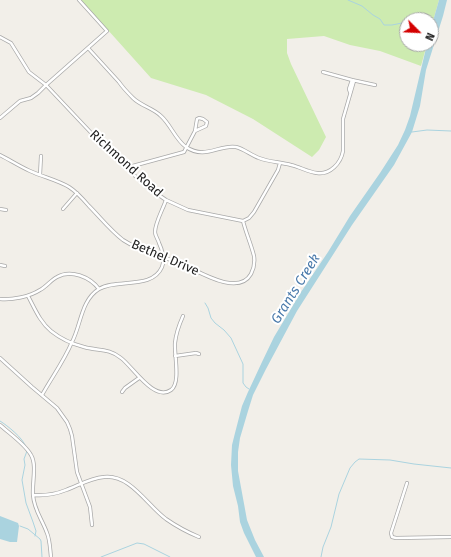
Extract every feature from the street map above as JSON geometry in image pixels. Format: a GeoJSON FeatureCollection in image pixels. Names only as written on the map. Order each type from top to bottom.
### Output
{"type":"FeatureCollection","features":[{"type":"Feature","properties":{"kind":"street"},"geometry":{"type":"LineString","coordinates":[[0,118],[20,101],[31,98],[38,93],[107,31],[79,0]]}},
{"type":"Feature","properties":{"kind":"street","name":"Richmond Road"},"geometry":{"type":"LineString","coordinates":[[0,37],[11,43],[29,72],[46,85],[96,138],[129,167],[134,175],[150,189],[166,200],[188,210],[243,221]]}},
{"type":"Feature","properties":{"kind":"street"},"geometry":{"type":"LineString","coordinates":[[88,48],[134,99],[162,116],[176,138],[186,147],[202,152],[235,147],[258,158],[292,165],[319,174],[331,170],[340,161],[343,152],[343,119],[350,92],[352,90],[353,81]]}},
{"type":"Feature","properties":{"kind":"street"},"geometry":{"type":"LineString","coordinates":[[323,72],[353,81],[375,85]]}},
{"type":"Feature","properties":{"kind":"street"},"geometry":{"type":"LineString","coordinates":[[129,167],[184,152],[195,131],[197,119],[203,119],[207,122],[206,126],[195,131]]}},
{"type":"Feature","properties":{"kind":"street","name":"Bethel Drive"},"geometry":{"type":"LineString","coordinates":[[0,155],[28,170],[58,181],[77,193],[113,232],[140,249],[195,269],[213,279],[232,284],[245,280],[249,276],[254,264],[254,257],[243,221]]}},
{"type":"Feature","properties":{"kind":"street"},"geometry":{"type":"LineString","coordinates":[[40,175],[41,156]]}},
{"type":"Feature","properties":{"kind":"street"},"geometry":{"type":"LineString","coordinates":[[243,221],[249,218],[254,212],[278,170],[280,163]]}},
{"type":"Feature","properties":{"kind":"street"},"geometry":{"type":"LineString","coordinates":[[63,209],[77,193]]}},
{"type":"Feature","properties":{"kind":"street"},"geometry":{"type":"LineString","coordinates":[[42,395],[72,344],[82,313],[91,296],[99,289],[117,284],[151,279],[162,267],[163,257],[160,243],[156,237],[155,231],[166,200]]}},
{"type":"Feature","properties":{"kind":"street"},"geometry":{"type":"LineString","coordinates":[[0,209],[6,210]]}},
{"type":"Feature","properties":{"kind":"street"},"geometry":{"type":"LineString","coordinates":[[0,265],[5,266]]}},
{"type":"Feature","properties":{"kind":"street"},"geometry":{"type":"LineString","coordinates":[[0,299],[28,296],[40,290],[55,277],[63,274],[73,274],[83,277],[90,280],[99,289]]}},
{"type":"Feature","properties":{"kind":"street"},"geometry":{"type":"LineString","coordinates":[[28,296],[43,323],[51,331],[72,344],[85,348],[112,352],[126,362],[139,378],[159,392],[165,393],[174,388],[176,382],[176,334],[183,316]]}},
{"type":"Feature","properties":{"kind":"street"},"geometry":{"type":"LineString","coordinates":[[175,356],[196,353],[199,354]]}},
{"type":"Feature","properties":{"kind":"street"},"geometry":{"type":"LineString","coordinates":[[0,358],[57,408],[67,422],[72,436],[77,472],[90,507],[92,524]]}},
{"type":"Feature","properties":{"kind":"street"},"geometry":{"type":"LineString","coordinates":[[122,392],[139,378]]}},
{"type":"Feature","properties":{"kind":"street"},"geometry":{"type":"LineString","coordinates":[[0,425],[23,445],[31,455],[34,462],[33,495],[37,513],[47,533],[51,557]]}},
{"type":"Feature","properties":{"kind":"street"},"geometry":{"type":"LineString","coordinates":[[33,495],[42,496],[52,494],[95,479],[112,477],[130,485],[166,518],[184,530],[199,537]]}},
{"type":"Feature","properties":{"kind":"street"},"geometry":{"type":"LineString","coordinates":[[407,483],[390,533],[392,537],[451,537]]}},
{"type":"Feature","properties":{"kind":"green space"},"geometry":{"type":"Polygon","coordinates":[[[81,0],[439,0],[436,12],[399,12],[399,52],[425,52],[421,66],[380,51],[350,45],[324,36],[287,39],[287,53],[291,64],[326,137],[319,150],[312,157],[253,119],[206,95],[151,78],[81,0]]]}},
{"type":"Feature","properties":{"kind":"water"},"geometry":{"type":"Polygon","coordinates":[[[439,0],[447,0],[439,29],[439,12],[436,12],[439,0]]]}},
{"type":"Feature","properties":{"kind":"water"},"geometry":{"type":"Polygon","coordinates":[[[425,52],[432,52],[426,70],[420,106],[412,132],[394,165],[352,225],[297,311],[253,395],[240,438],[238,471],[247,520],[264,557],[256,557],[240,522],[233,486],[231,465],[232,445],[242,406],[274,337],[350,216],[398,145],[410,116],[425,52]]]}},
{"type":"Feature","properties":{"kind":"water"},"geometry":{"type":"Polygon","coordinates":[[[0,516],[18,523],[17,542],[10,542],[0,539],[0,516]]]}},
{"type":"Feature","properties":{"kind":"waterway"},"geometry":{"type":"LineString","coordinates":[[348,0],[362,6],[380,19],[384,25],[399,24]]}},
{"type":"Feature","properties":{"kind":"waterway"},"geometry":{"type":"LineString","coordinates":[[412,132],[427,130],[451,131]]}},
{"type":"Feature","properties":{"kind":"waterway"},"geometry":{"type":"LineString","coordinates":[[205,303],[211,318],[231,338],[243,364],[243,383],[249,389]]}},
{"type":"Feature","properties":{"kind":"waterway"},"geometry":{"type":"LineString","coordinates":[[0,421],[19,436],[26,447]]}},
{"type":"Feature","properties":{"kind":"waterway"},"geometry":{"type":"LineString","coordinates":[[27,451],[24,459],[25,465],[22,480],[26,503],[36,531],[35,536]]}},
{"type":"Feature","properties":{"kind":"waterway"},"geometry":{"type":"LineString","coordinates":[[321,557],[323,547],[331,527],[339,494],[350,468],[359,459],[390,460],[451,468]]}},
{"type":"Feature","properties":{"kind":"waterway"},"geometry":{"type":"LineString","coordinates":[[20,526],[28,529],[40,539],[42,557]]}},
{"type":"Feature","properties":{"kind":"waterway"},"geometry":{"type":"LineString","coordinates":[[101,557],[137,543],[144,544],[170,557]]}},
{"type":"Feature","properties":{"kind":"water label","name":"Grants Creek"},"geometry":{"type":"Point","coordinates":[296,289]}}]}
